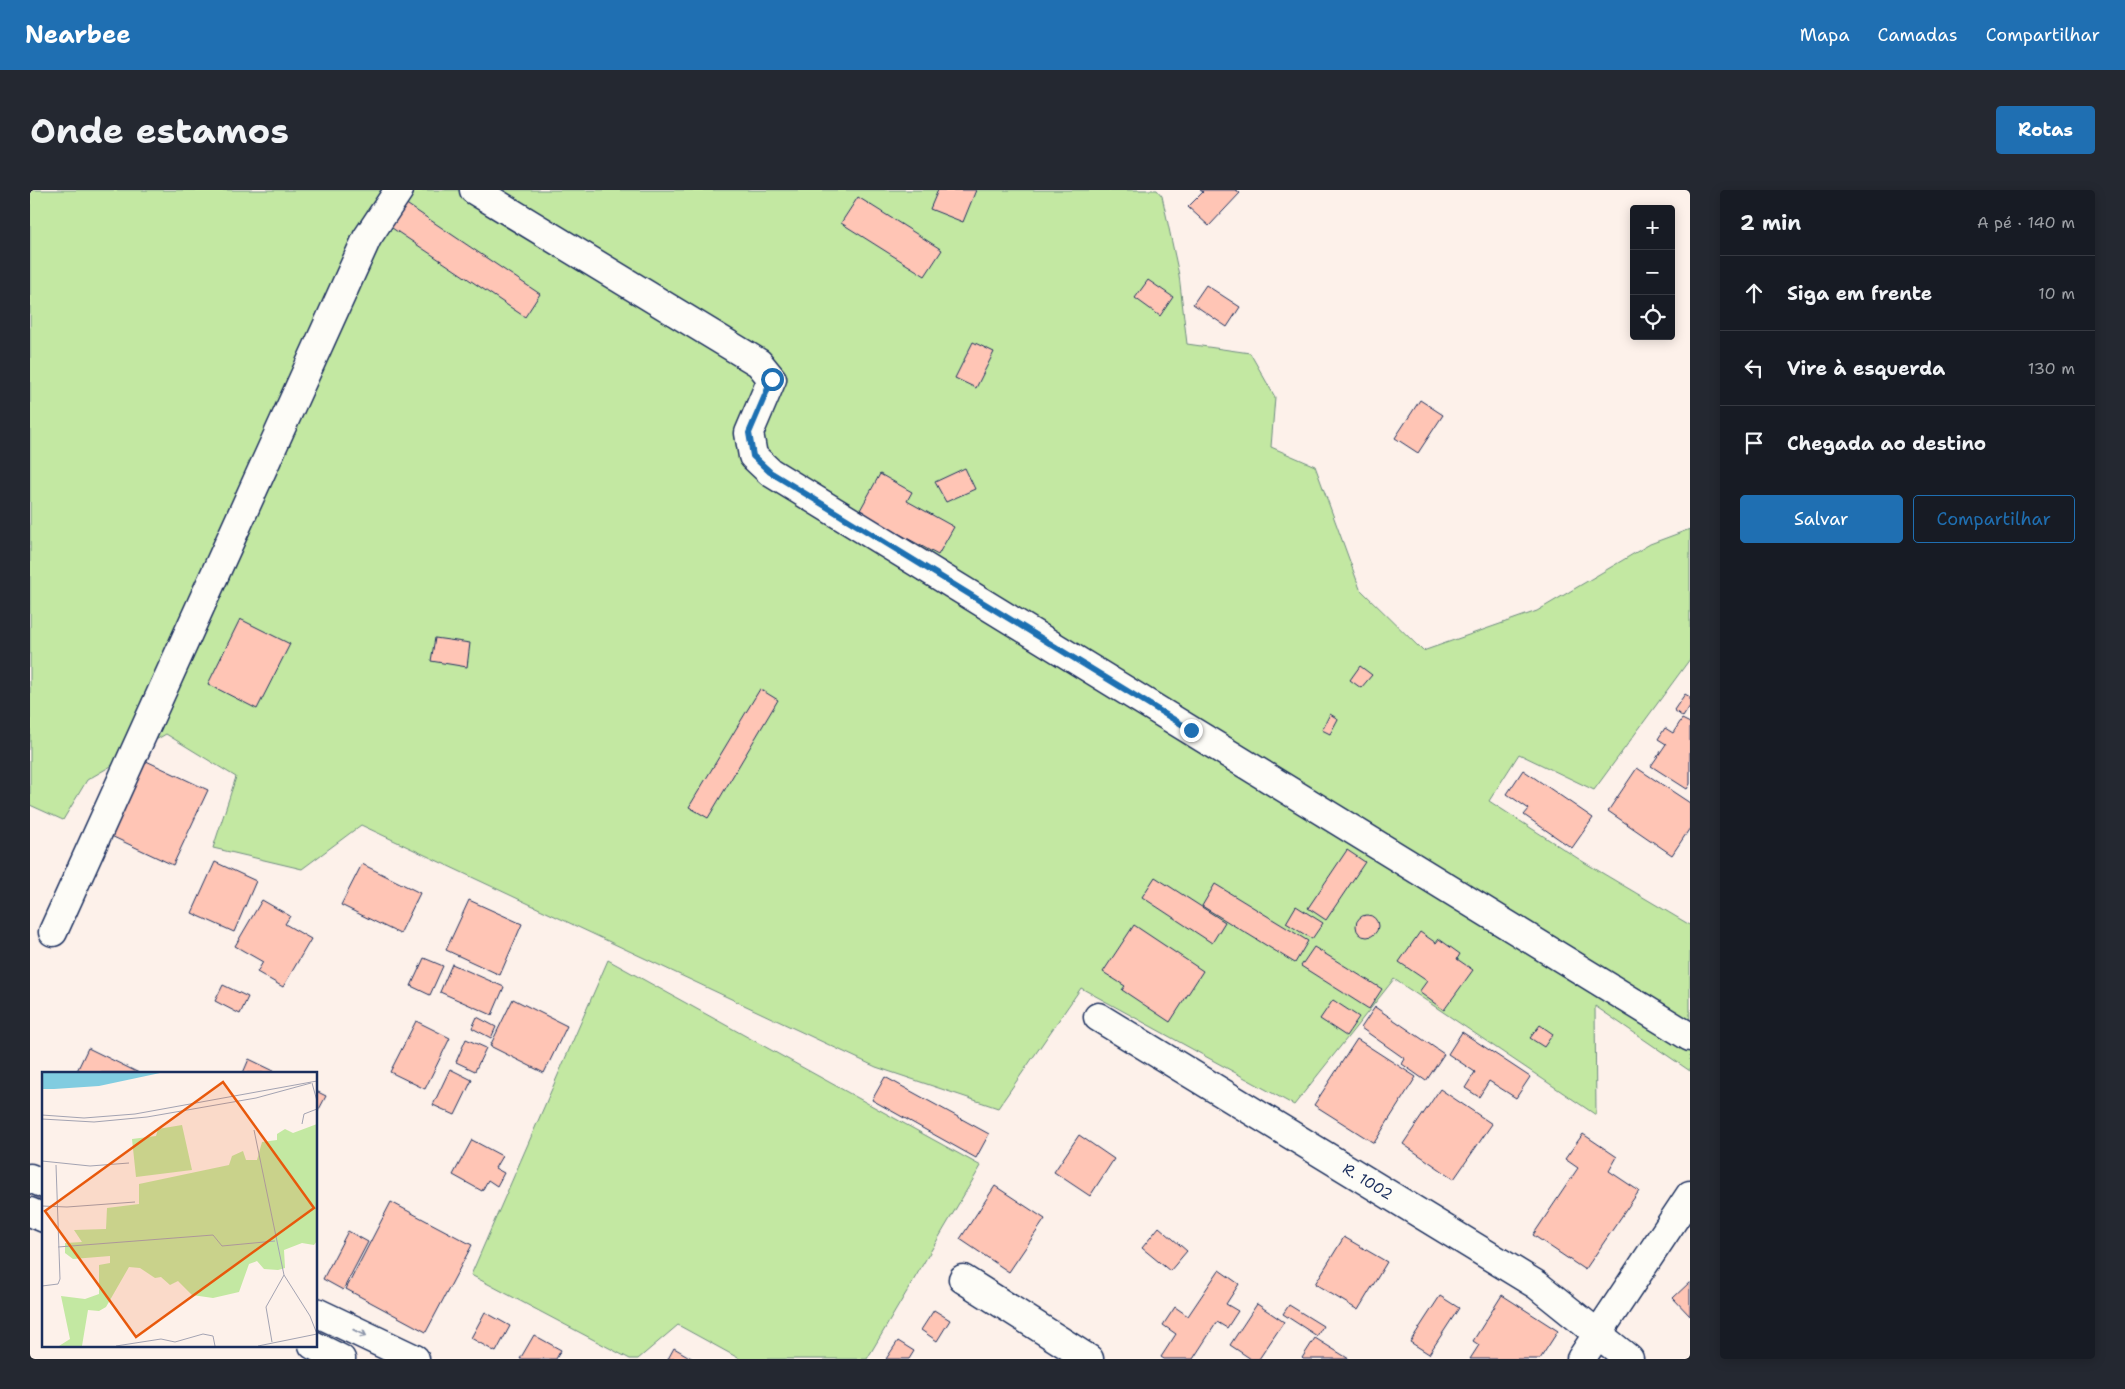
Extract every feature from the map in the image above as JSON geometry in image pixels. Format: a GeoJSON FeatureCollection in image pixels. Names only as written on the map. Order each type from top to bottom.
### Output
{"type":"FeatureCollection","features":[{"type":"Feature","properties":{"kind":"street"},"geometry":{"type":"LineString","coordinates":[[53,932],[367,238],[399,190]]}},
{"type":"Feature","properties":{"kind":"street"},"geometry":{"type":"LineString","coordinates":[[474,190],[759,363],[772,379],[749,433],[753,456],[770,472],[1690,1037]]}},
{"type":"Feature","properties":{"kind":"street","name":"R. 1002"},"geometry":{"type":"LineString","coordinates":[[1098,1017],[1537,1285],[1629,1359]]}},
{"type":"Feature","properties":{"kind":"street"},"geometry":{"type":"LineString","coordinates":[[30,1178],[42,1183]]}},
{"type":"Feature","properties":{"kind":"street"},"geometry":{"type":"LineString","coordinates":[[1581,1359],[1690,1195]]}},
{"type":"Feature","properties":{"kind":"street"},"geometry":{"type":"LineString","coordinates":[[30,1212],[42,1217]]}},
{"type":"Feature","properties":{"kind":"street"},"geometry":{"type":"LineString","coordinates":[[963,1279],[1088,1359]]}},
{"type":"Feature","properties":{"kind":"street"},"geometry":{"type":"LineString","coordinates":[[318,1313],[415,1359]]}},
{"type":"Feature","properties":{"kind":"street"},"geometry":{"type":"LineString","coordinates":[[315,1346],[341,1359]]}},
{"type":"Feature","properties":{"kind":"green space"},"geometry":{"type":"Polygon","coordinates":[[[30,190],[1157,190],[1162,196],[1179,275],[1187,344],[1250,353],[1275,397],[1271,447],[1315,466],[1360,589],[1423,651],[1537,611],[1650,544],[1690,529],[1690,659],[1594,790],[1519,754],[1489,801],[1582,861],[1690,925],[1690,1071],[1595,1006],[1596,1115],[1394,979],[1294,1105],[1081,988],[998,1108],[876,1067],[361,825],[302,869],[213,848],[236,777],[166,734],[87,780],[63,820],[30,805],[30,190]]]}},
{"type":"Feature","properties":{"kind":"green space"},"geometry":{"type":"Polygon","coordinates":[[[608,960],[981,1166],[867,1359],[740,1359],[678,1325],[638,1359],[630,1359],[471,1275],[608,960]]]}},
{"type":"Feature","properties":{"kind":"building"},"geometry":{"type":"Polygon","coordinates":[[[938,190],[976,190],[963,222],[930,209],[938,190]]]}},
{"type":"Feature","properties":{"kind":"building"},"geometry":{"type":"Polygon","coordinates":[[[1200,190],[1236,190],[1240,193],[1209,226],[1188,207],[1203,192],[1200,190]]]}},
{"type":"Feature","properties":{"kind":"building"},"geometry":{"type":"Polygon","coordinates":[[[858,197],[942,250],[925,276],[841,223],[858,197]]]}},
{"type":"Feature","properties":{"kind":"building"},"geometry":{"type":"Polygon","coordinates":[[[405,203],[540,294],[525,317],[389,226],[405,203]]]}},
{"type":"Feature","properties":{"kind":"building"},"geometry":{"type":"Polygon","coordinates":[[[1148,280],[1173,297],[1160,316],[1135,298],[1148,280]]]}},
{"type":"Feature","properties":{"kind":"building"},"geometry":{"type":"Polygon","coordinates":[[[1206,285],[1240,307],[1227,327],[1193,304],[1206,285]]]}},
{"type":"Feature","properties":{"kind":"building"},"geometry":{"type":"Polygon","coordinates":[[[973,342],[994,352],[976,388],[955,378],[973,342]]]}},
{"type":"Feature","properties":{"kind":"building"},"geometry":{"type":"Polygon","coordinates":[[[1420,400],[1443,415],[1418,453],[1395,438],[1420,400]]]}},
{"type":"Feature","properties":{"kind":"building"},"geometry":{"type":"Polygon","coordinates":[[[965,468],[975,489],[946,502],[935,482],[965,468]]]}},
{"type":"Feature","properties":{"kind":"building"},"geometry":{"type":"Polygon","coordinates":[[[880,474],[912,492],[907,501],[954,527],[938,555],[859,512],[880,474]]]}},
{"type":"Feature","properties":{"kind":"building"},"geometry":{"type":"Polygon","coordinates":[[[240,619],[290,644],[257,709],[208,684],[240,619]]]}},
{"type":"Feature","properties":{"kind":"building"},"geometry":{"type":"Polygon","coordinates":[[[435,638],[470,643],[467,667],[431,661],[435,638]]]}},
{"type":"Feature","properties":{"kind":"building"},"geometry":{"type":"Polygon","coordinates":[[[1360,666],[1372,675],[1361,688],[1350,680],[1360,666]]]}},
{"type":"Feature","properties":{"kind":"building"},"geometry":{"type":"Polygon","coordinates":[[[760,689],[778,700],[708,818],[689,807],[760,689]]]}},
{"type":"Feature","properties":{"kind":"building"},"geometry":{"type":"Polygon","coordinates":[[[1685,694],[1690,697],[1690,706],[1683,717],[1674,710],[1685,694]]]}},
{"type":"Feature","properties":{"kind":"building"},"geometry":{"type":"Polygon","coordinates":[[[1330,714],[1338,719],[1330,734],[1322,730],[1330,714]]]}},
{"type":"Feature","properties":{"kind":"building"},"geometry":{"type":"Polygon","coordinates":[[[1682,719],[1690,723],[1690,784],[1687,789],[1651,766],[1666,744],[1658,739],[1665,728],[1673,733],[1682,719]]]}},
{"type":"Feature","properties":{"kind":"building"},"geometry":{"type":"Polygon","coordinates":[[[142,759],[208,790],[173,865],[107,834],[142,759]]]}},
{"type":"Feature","properties":{"kind":"building"},"geometry":{"type":"Polygon","coordinates":[[[1637,768],[1690,803],[1690,828],[1672,855],[1608,811],[1637,768]]]}},
{"type":"Feature","properties":{"kind":"building"},"geometry":{"type":"Polygon","coordinates":[[[1523,770],[1593,818],[1572,848],[1524,815],[1529,809],[1507,794],[1523,770]]]}},
{"type":"Feature","properties":{"kind":"building"},"geometry":{"type":"Polygon","coordinates":[[[1347,850],[1365,862],[1326,920],[1308,908],[1347,850]]]}},
{"type":"Feature","properties":{"kind":"building"},"geometry":{"type":"Polygon","coordinates":[[[215,862],[256,881],[234,932],[192,913],[215,862]]]}},
{"type":"Feature","properties":{"kind":"building"},"geometry":{"type":"Polygon","coordinates":[[[362,864],[420,893],[400,934],[341,905],[362,864]]]}},
{"type":"Feature","properties":{"kind":"building"},"geometry":{"type":"Polygon","coordinates":[[[1155,877],[1225,922],[1212,943],[1142,897],[1155,877]]]}},
{"type":"Feature","properties":{"kind":"building"},"geometry":{"type":"Polygon","coordinates":[[[1215,884],[1308,941],[1295,963],[1202,906],[1215,884]]]}},
{"type":"Feature","properties":{"kind":"building"},"geometry":{"type":"Polygon","coordinates":[[[262,900],[290,916],[285,924],[311,939],[283,987],[257,972],[263,962],[235,946],[262,900]]]}},
{"type":"Feature","properties":{"kind":"building"},"geometry":{"type":"Polygon","coordinates":[[[469,900],[522,924],[500,975],[446,950],[469,900]]]}},
{"type":"Feature","properties":{"kind":"building"},"geometry":{"type":"Polygon","coordinates":[[[1296,906],[1323,923],[1312,939],[1286,923],[1296,906]]]}},
{"type":"Feature","properties":{"kind":"building"},"geometry":{"type":"Polygon","coordinates":[[[1363,915],[1371,915],[1378,922],[1378,930],[1371,937],[1363,937],[1356,930],[1356,922],[1363,915]]]}},
{"type":"Feature","properties":{"kind":"building"},"geometry":{"type":"Polygon","coordinates":[[[1134,925],[1203,971],[1170,1022],[1122,990],[1125,986],[1103,972],[1134,925]]]}},
{"type":"Feature","properties":{"kind":"building"},"geometry":{"type":"Polygon","coordinates":[[[1420,932],[1436,943],[1439,939],[1460,954],[1457,959],[1473,970],[1444,1010],[1419,992],[1427,981],[1399,962],[1420,932]]]}},
{"type":"Feature","properties":{"kind":"building"},"geometry":{"type":"Polygon","coordinates":[[[1314,947],[1382,989],[1369,1009],[1301,966],[1314,947]]]}},
{"type":"Feature","properties":{"kind":"building"},"geometry":{"type":"Polygon","coordinates":[[[424,958],[443,966],[430,995],[411,986],[424,958]]]}},
{"type":"Feature","properties":{"kind":"building"},"geometry":{"type":"Polygon","coordinates":[[[452,964],[504,987],[492,1015],[440,992],[452,964]]]}},
{"type":"Feature","properties":{"kind":"building"},"geometry":{"type":"Polygon","coordinates":[[[223,985],[248,997],[240,1014],[215,1001],[223,985]]]}},
{"type":"Feature","properties":{"kind":"building"},"geometry":{"type":"Polygon","coordinates":[[[513,999],[567,1026],[544,1073],[490,1046],[513,999]]]}},
{"type":"Feature","properties":{"kind":"building"},"geometry":{"type":"Polygon","coordinates":[[[1333,1000],[1359,1017],[1346,1036],[1320,1019],[1333,1000]]]}},
{"type":"Feature","properties":{"kind":"building"},"geometry":{"type":"Polygon","coordinates":[[[1375,1007],[1444,1054],[1426,1081],[1402,1064],[1405,1059],[1361,1028],[1375,1007]]]}},
{"type":"Feature","properties":{"kind":"building"},"geometry":{"type":"Polygon","coordinates":[[[477,1017],[496,1027],[491,1038],[472,1028],[477,1017]]]}},
{"type":"Feature","properties":{"kind":"building"},"geometry":{"type":"Polygon","coordinates":[[[416,1021],[450,1038],[425,1089],[390,1072],[416,1021]]]}},
{"type":"Feature","properties":{"kind":"building"},"geometry":{"type":"Polygon","coordinates":[[[1540,1025],[1553,1034],[1544,1047],[1530,1038],[1540,1025]]]}},
{"type":"Feature","properties":{"kind":"building"},"geometry":{"type":"Polygon","coordinates":[[[1462,1032],[1530,1077],[1516,1098],[1489,1081],[1479,1097],[1465,1088],[1475,1072],[1448,1054],[1462,1032]]]}},
{"type":"Feature","properties":{"kind":"building"},"geometry":{"type":"Polygon","coordinates":[[[466,1039],[486,1048],[475,1071],[456,1062],[466,1039]]]}},
{"type":"Feature","properties":{"kind":"building"},"geometry":{"type":"Polygon","coordinates":[[[1357,1039],[1416,1077],[1374,1143],[1314,1105],[1357,1039]]]}},
{"type":"Feature","properties":{"kind":"building"},"geometry":{"type":"Polygon","coordinates":[[[88,1048],[137,1072],[76,1072],[88,1048]]]}},
{"type":"Feature","properties":{"kind":"building"},"geometry":{"type":"Polygon","coordinates":[[[249,1059],[276,1072],[243,1072],[249,1059]]]}},
{"type":"Feature","properties":{"kind":"building"},"geometry":{"type":"Polygon","coordinates":[[[450,1069],[472,1080],[455,1115],[433,1105],[450,1069]]]}},
{"type":"Feature","properties":{"kind":"building"},"geometry":{"type":"Polygon","coordinates":[[[885,1077],[989,1134],[976,1158],[872,1100],[885,1077]]]}},
{"type":"Feature","properties":{"kind":"building"},"geometry":{"type":"Polygon","coordinates":[[[1440,1089],[1492,1124],[1454,1179],[1403,1144],[1440,1089]]]}},
{"type":"Feature","properties":{"kind":"building"},"geometry":{"type":"Polygon","coordinates":[[[318,1092],[326,1096],[318,1111],[318,1092]]]}},
{"type":"Feature","properties":{"kind":"building"},"geometry":{"type":"Polygon","coordinates":[[[1583,1134],[1617,1157],[1609,1171],[1639,1191],[1585,1270],[1533,1235],[1578,1168],[1565,1159],[1583,1134]]]}},
{"type":"Feature","properties":{"kind":"building"},"geometry":{"type":"Polygon","coordinates":[[[1079,1135],[1114,1159],[1090,1196],[1054,1172],[1079,1135]]]}},
{"type":"Feature","properties":{"kind":"building"},"geometry":{"type":"Polygon","coordinates":[[[472,1140],[502,1156],[495,1168],[504,1173],[497,1186],[488,1180],[482,1191],[453,1175],[472,1140]]]}},
{"type":"Feature","properties":{"kind":"building"},"geometry":{"type":"Polygon","coordinates":[[[995,1186],[1045,1219],[1009,1272],[960,1239],[995,1186]]]}},
{"type":"Feature","properties":{"kind":"building"},"geometry":{"type":"Polygon","coordinates":[[[391,1202],[472,1245],[426,1332],[346,1289],[391,1202]]]}},
{"type":"Feature","properties":{"kind":"building"},"geometry":{"type":"Polygon","coordinates":[[[1159,1227],[1187,1251],[1170,1271],[1142,1248],[1159,1227]]]}},
{"type":"Feature","properties":{"kind":"building"},"geometry":{"type":"Polygon","coordinates":[[[348,1231],[368,1242],[343,1290],[323,1279],[348,1231]]]}},
{"type":"Feature","properties":{"kind":"building"},"geometry":{"type":"Polygon","coordinates":[[[1344,1237],[1387,1262],[1358,1310],[1315,1284],[1344,1237]]]}},
{"type":"Feature","properties":{"kind":"building"},"geometry":{"type":"Polygon","coordinates":[[[1219,1270],[1239,1284],[1226,1304],[1238,1311],[1227,1328],[1217,1322],[1193,1359],[1164,1359],[1161,1357],[1176,1334],[1163,1325],[1175,1307],[1188,1316],[1219,1270]]]}},
{"type":"Feature","properties":{"kind":"building"},"geometry":{"type":"Polygon","coordinates":[[[1690,1282],[1690,1316],[1673,1298],[1690,1282]]]}},
{"type":"Feature","properties":{"kind":"building"},"geometry":{"type":"Polygon","coordinates":[[[1502,1295],[1558,1331],[1540,1359],[1470,1359],[1479,1345],[1473,1341],[1502,1295]]]}},
{"type":"Feature","properties":{"kind":"building"},"geometry":{"type":"Polygon","coordinates":[[[1440,1296],[1459,1308],[1429,1354],[1410,1342],[1440,1296]]]}},
{"type":"Feature","properties":{"kind":"building"},"geometry":{"type":"Polygon","coordinates":[[[1257,1304],[1284,1322],[1259,1359],[1251,1359],[1230,1345],[1257,1304]]]}},
{"type":"Feature","properties":{"kind":"building"},"geometry":{"type":"Polygon","coordinates":[[[1289,1305],[1323,1326],[1317,1336],[1283,1314],[1289,1305]]]}},
{"type":"Feature","properties":{"kind":"building"},"geometry":{"type":"Polygon","coordinates":[[[934,1310],[950,1320],[937,1341],[921,1330],[934,1310]]]}},
{"type":"Feature","properties":{"kind":"building"},"geometry":{"type":"Polygon","coordinates":[[[485,1312],[510,1326],[496,1352],[471,1338],[485,1312]]]}},
{"type":"Feature","properties":{"kind":"building"},"geometry":{"type":"Polygon","coordinates":[[[534,1335],[561,1350],[556,1359],[520,1359],[534,1335]]]}},
{"type":"Feature","properties":{"kind":"building"},"geometry":{"type":"Polygon","coordinates":[[[1315,1338],[1349,1359],[1303,1359],[1315,1338]]]}},
{"type":"Feature","properties":{"kind":"building"},"geometry":{"type":"Polygon","coordinates":[[[898,1341],[914,1351],[909,1359],[886,1359],[898,1341]]]}},
{"type":"Feature","properties":{"kind":"building"},"geometry":{"type":"Polygon","coordinates":[[[674,1348],[693,1359],[668,1359],[674,1348]]]}},
{"type":"Feature","properties":{"kind":"route"},"geometry":{"type":"LineString","coordinates":[[772,379],[749,433],[753,456],[770,472],[1191,730]]}}]}
